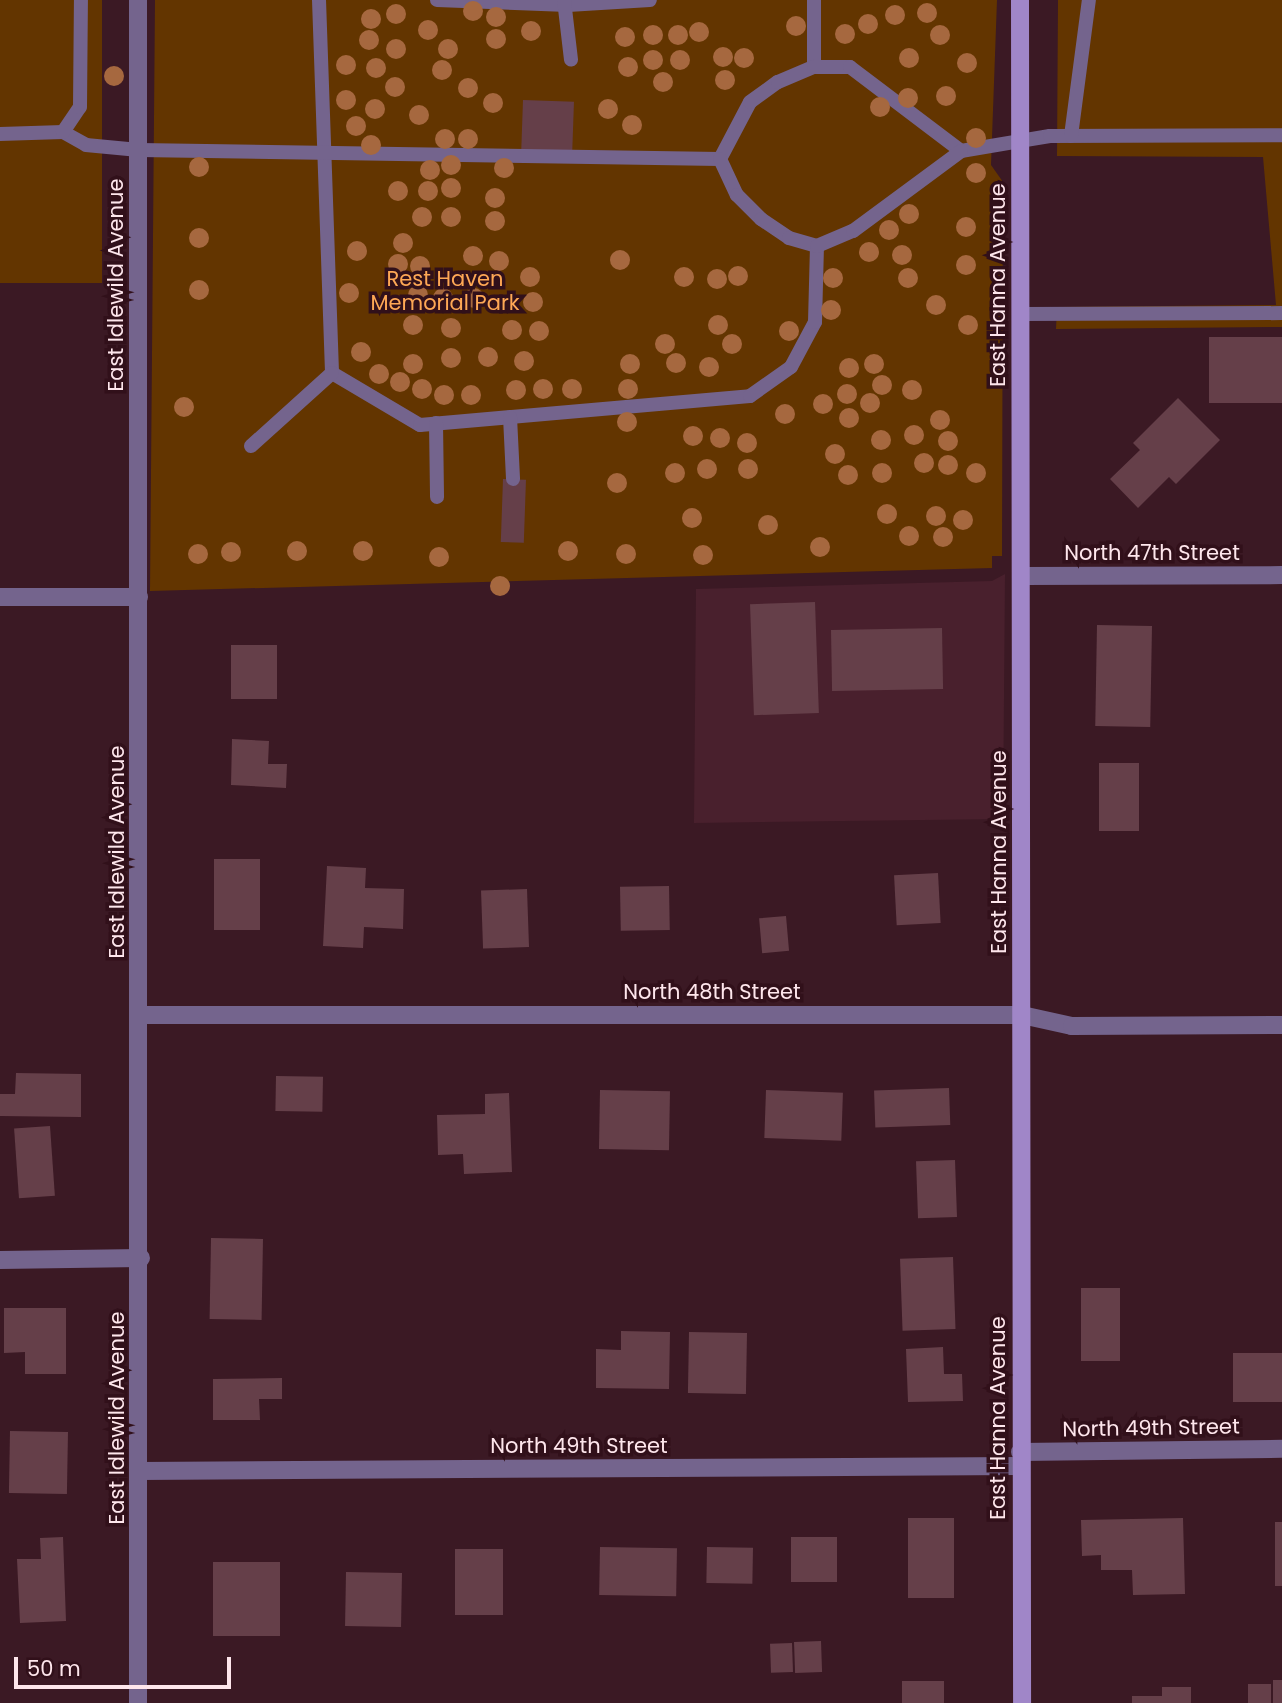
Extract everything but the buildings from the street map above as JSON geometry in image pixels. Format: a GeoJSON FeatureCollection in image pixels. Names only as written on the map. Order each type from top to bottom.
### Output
{"type":"FeatureCollection","features":[{"type":"Feature","properties":{"kind":"street","name":"East Idlewild Avenue"},"geometry":{"type":"LineString","coordinates":[[138,0],[141,1015],[138,1703]]}},
{"type":"Feature","properties":{"kind":"street","name":"East Hanna Avenue"},"geometry":{"type":"LineString","coordinates":[[1020,0],[1022,1703]]}},
{"type":"Feature","properties":{"kind":"street","name":"North 47th Street"},"geometry":{"type":"LineString","coordinates":[[1022,576],[1282,575]]}},
{"type":"Feature","properties":{"kind":"street"},"geometry":{"type":"LineString","coordinates":[[0,597],[139,597]]}},
{"type":"Feature","properties":{"kind":"street","name":"North 48th Street"},"geometry":{"type":"LineString","coordinates":[[141,1015],[1022,1015],[1072,1026],[1282,1025]]}},
{"type":"Feature","properties":{"kind":"street"},"geometry":{"type":"LineString","coordinates":[[0,1260],[141,1258]]}},
{"type":"Feature","properties":{"kind":"street","name":"North 49th Street"},"geometry":{"type":"LineString","coordinates":[[139,1471],[1020,1459],[1282,1449]]}},
{"type":"Feature","properties":{"kind":"lane"},"geometry":{"type":"LineString","coordinates":[[63,132],[80,107],[81,0]]}},
{"type":"Feature","properties":{"kind":"lane"},"geometry":{"type":"LineString","coordinates":[[251,446],[332,373],[328,151],[319,0]]}},
{"type":"Feature","properties":{"kind":"lane"},"geometry":{"type":"LineString","coordinates":[[437,0],[566,3],[650,0]]}},
{"type":"Feature","properties":{"kind":"lane"},"geometry":{"type":"LineString","coordinates":[[814,0],[814,67]]}},
{"type":"Feature","properties":{"kind":"lane"},"geometry":{"type":"LineString","coordinates":[[1072,136],[1089,0]]}},
{"type":"Feature","properties":{"kind":"lane"},"geometry":{"type":"LineString","coordinates":[[566,3],[570,60]]}},
{"type":"Feature","properties":{"kind":"lane"},"geometry":{"type":"LineString","coordinates":[[720,159],[750,102],[814,67],[850,67],[961,151]]}},
{"type":"Feature","properties":{"kind":"lane"},"geometry":{"type":"LineString","coordinates":[[0,134],[63,132],[86,145],[139,150],[720,159]]}},
{"type":"Feature","properties":{"kind":"lane"},"geometry":{"type":"LineString","coordinates":[[720,159],[737,195],[761,219],[789,238],[817,246],[853,231],[961,151],[1072,136],[1282,135]]}},
{"type":"Feature","properties":{"kind":"lane"},"geometry":{"type":"LineString","coordinates":[[332,373],[420,425],[750,396],[791,366],[816,322],[817,246]]}},
{"type":"Feature","properties":{"kind":"lane"},"geometry":{"type":"LineString","coordinates":[[1021,314],[1282,313]]}},
{"type":"Feature","properties":{"kind":"lane"},"geometry":{"type":"LineString","coordinates":[[510,417],[513,479]]}},
{"type":"Feature","properties":{"kind":"lane"},"geometry":{"type":"LineString","coordinates":[[436,424],[437,498]]}},
{"type":"Feature","properties":{"kind":"shaded area"},"geometry":{"type":"Polygon","coordinates":[[[1005,574],[1003,819],[694,823],[696,589],[992,581],[1005,574]]]}},
{"type":"Feature","properties":{"kind":"green space"},"geometry":{"type":"Polygon","coordinates":[[[0,0],[102,0],[102,283],[0,283],[0,0]]]}},
{"type":"Feature","properties":{"kind":"green space","name":"Rest Haven Memorial Park"},"geometry":{"type":"Polygon","coordinates":[[[155,0],[997,0],[991,165],[1003,182],[1002,556],[992,556],[992,568],[150,591],[155,0]]]}},
{"type":"Feature","properties":{"kind":"green space"},"geometry":{"type":"Polygon","coordinates":[[[1058,0],[1282,0],[1282,327],[1056,329],[1057,307],[1276,305],[1263,157],[1057,156],[1058,0]]]}}]}
